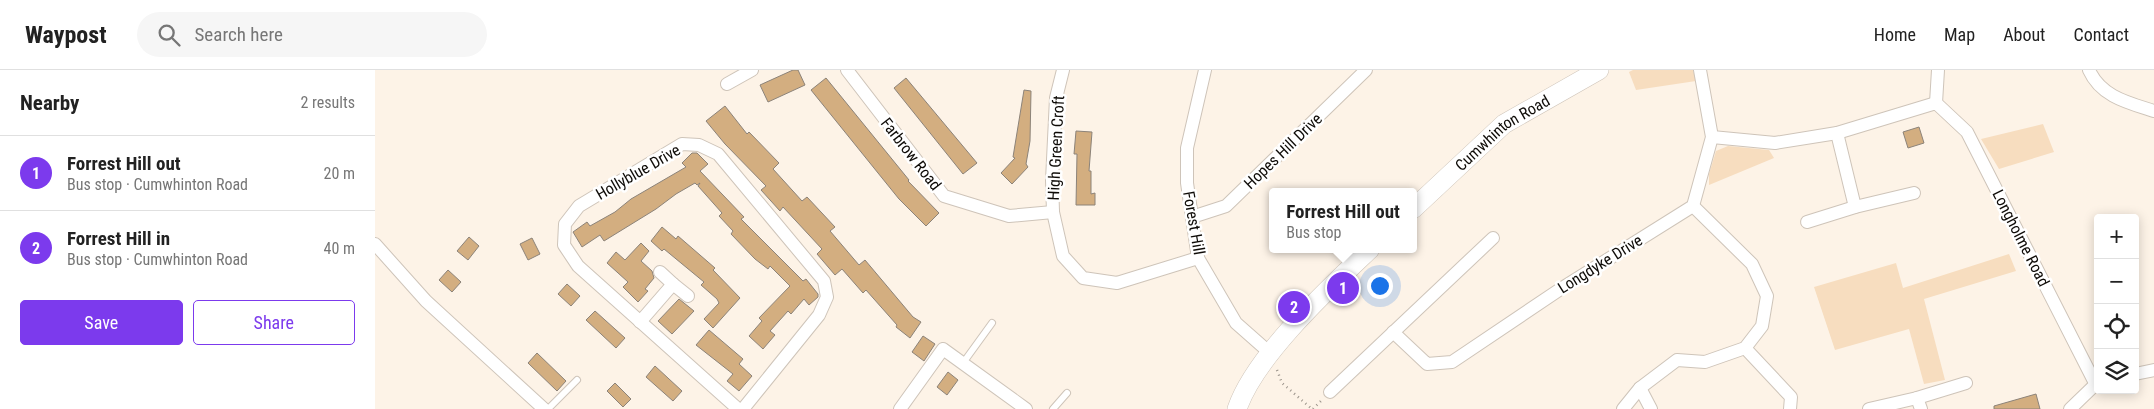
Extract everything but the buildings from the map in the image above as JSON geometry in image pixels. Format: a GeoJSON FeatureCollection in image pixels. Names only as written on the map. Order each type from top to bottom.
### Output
{"type":"FeatureCollection","features":[{"type":"Feature","properties":{"kind":"street"},"geometry":{"type":"LineString","coordinates":[[727,84],[752,70]]}},
{"type":"Feature","properties":{"kind":"street","name":"Farbrow Road"},"geometry":{"type":"LineString","coordinates":[[847,70],[943,196],[1009,216],[1053,212]]}},
{"type":"Feature","properties":{"kind":"street","name":"High Green Croft"},"geometry":{"type":"LineString","coordinates":[[1063,70],[1057,98],[1052,180],[1053,212],[1063,256],[1083,278],[1117,283],[1198,258]]}},
{"type":"Feature","properties":{"kind":"street","name":"Forest Hill"},"geometry":{"type":"LineString","coordinates":[[1205,70],[1187,148],[1187,183],[1198,258],[1235,323],[1270,353]]}},
{"type":"Feature","properties":{"kind":"street","name":"Hopes Hill Drive"},"geometry":{"type":"LineString","coordinates":[[1192,217],[1226,206],[1366,70]]}},
{"type":"Feature","properties":{"kind":"street","name":"Cumwhinton Road"},"geometry":{"type":"LineString","coordinates":[[1417,205],[1504,124],[1599,70]]}},
{"type":"Feature","properties":{"kind":"street"},"geometry":{"type":"LineString","coordinates":[[1623,409],[1640,388],[1677,360],[1705,362],[1745,348],[1763,326],[1767,296],[1752,264],[1693,206],[1713,137],[1700,70]]}},
{"type":"Feature","properties":{"kind":"street"},"geometry":{"type":"LineString","coordinates":[[1713,137],[1775,143],[1837,133],[1936,103],[1938,70]]}},
{"type":"Feature","properties":{"kind":"street"},"geometry":{"type":"LineString","coordinates":[[2089,70],[2092,77],[2117,100],[2154,110]]}},
{"type":"Feature","properties":{"kind":"street","name":"Longholme Road"},"geometry":{"type":"LineString","coordinates":[[1936,103],[1967,132],[2094,379]]}},
{"type":"Feature","properties":{"kind":"street"},"geometry":{"type":"LineString","coordinates":[[1837,133],[1855,206]]}},
{"type":"Feature","properties":{"kind":"street","name":"Hollyblue Drive"},"geometry":{"type":"LineString","coordinates":[[738,409],[578,266],[564,245],[565,224],[579,206],[682,144],[699,145],[718,154],[824,281],[827,298],[819,315],[743,409]]}},
{"type":"Feature","properties":{"kind":"street"},"geometry":{"type":"LineString","coordinates":[[1807,222],[1855,206],[1914,193]]}},
{"type":"Feature","properties":{"kind":"street","name":"Longdyke Drive"},"geometry":{"type":"LineString","coordinates":[[1393,332],[1427,364],[1452,362],[1559,290],[1693,206]]}},
{"type":"Feature","properties":{"kind":"street"},"geometry":{"type":"LineString","coordinates":[[1330,392],[1493,238]]}},
{"type":"Feature","properties":{"kind":"street"},"geometry":{"type":"LineString","coordinates":[[375,244],[426,301],[544,409]]}},
{"type":"Feature","properties":{"kind":"street"},"geometry":{"type":"LineString","coordinates":[[1237,409],[1241,394],[1270,353],[1331,286],[1366,253]]}},
{"type":"Feature","properties":{"kind":"street"},"geometry":{"type":"LineString","coordinates":[[660,272],[687,296]]}},
{"type":"Feature","properties":{"kind":"street"},"geometry":{"type":"LineString","coordinates":[[640,322],[673,284]]}},
{"type":"Feature","properties":{"kind":"street"},"geometry":{"type":"LineString","coordinates":[[1745,348],[1791,396],[1790,409]]}},
{"type":"Feature","properties":{"kind":"street"},"geometry":{"type":"LineString","coordinates":[[900,409],[943,349],[1026,409]]}},
{"type":"Feature","properties":{"kind":"street"},"geometry":{"type":"LineString","coordinates":[[2139,373],[2154,370]]}},
{"type":"Feature","properties":{"kind":"street"},"geometry":{"type":"LineString","coordinates":[[1869,409],[1919,404],[1966,383]]}},
{"type":"Feature","properties":{"kind":"street","name":"Longholme Road"},"geometry":{"type":"LineString","coordinates":[[2070,409],[2094,385]]}},
{"type":"Feature","properties":{"kind":"street"},"geometry":{"type":"LineString","coordinates":[[1640,388],[1651,409]]}},
{"type":"Feature","properties":{"kind":"lane"},"geometry":{"type":"LineString","coordinates":[[963,363],[992,323]]}},
{"type":"Feature","properties":{"kind":"lane"},"geometry":{"type":"LineString","coordinates":[[548,409],[577,380]]}},
{"type":"Feature","properties":{"kind":"lane"},"geometry":{"type":"LineString","coordinates":[[1053,409],[1067,393]]}},
{"type":"Feature","properties":{"kind":"path"},"geometry":{"type":"LineString","coordinates":[[1270,353],[1283,383],[1312,409]]}},
{"type":"Feature","properties":{"kind":"shaded area"},"geometry":{"type":"Polygon","coordinates":[[[1633,70],[1693,70],[1696,81],[1636,90],[1629,72],[1633,70]]]}},
{"type":"Feature","properties":{"kind":"shaded area"},"geometry":{"type":"Polygon","coordinates":[[[2043,124],[2054,152],[1999,169],[1981,139],[2043,124]]]}},
{"type":"Feature","properties":{"kind":"shaded area"},"geometry":{"type":"Polygon","coordinates":[[[1728,146],[1769,150],[1774,158],[1709,185],[1709,174],[1716,151],[1728,146]]]}},
{"type":"Feature","properties":{"kind":"shaded area"},"geometry":{"type":"Polygon","coordinates":[[[2009,254],[2016,271],[1924,299],[1945,380],[1924,384],[1909,329],[1835,350],[1814,287],[1896,263],[1903,288],[2009,254]]]}},
{"type":"Feature","properties":{"kind":"place","name":"Forrest Hill out"},"geometry":{"type":"Point","coordinates":[1343,288]}},
{"type":"Feature","properties":{"kind":"place","name":"Forrest Hill in"},"geometry":{"type":"Point","coordinates":[1294,307]}}]}
